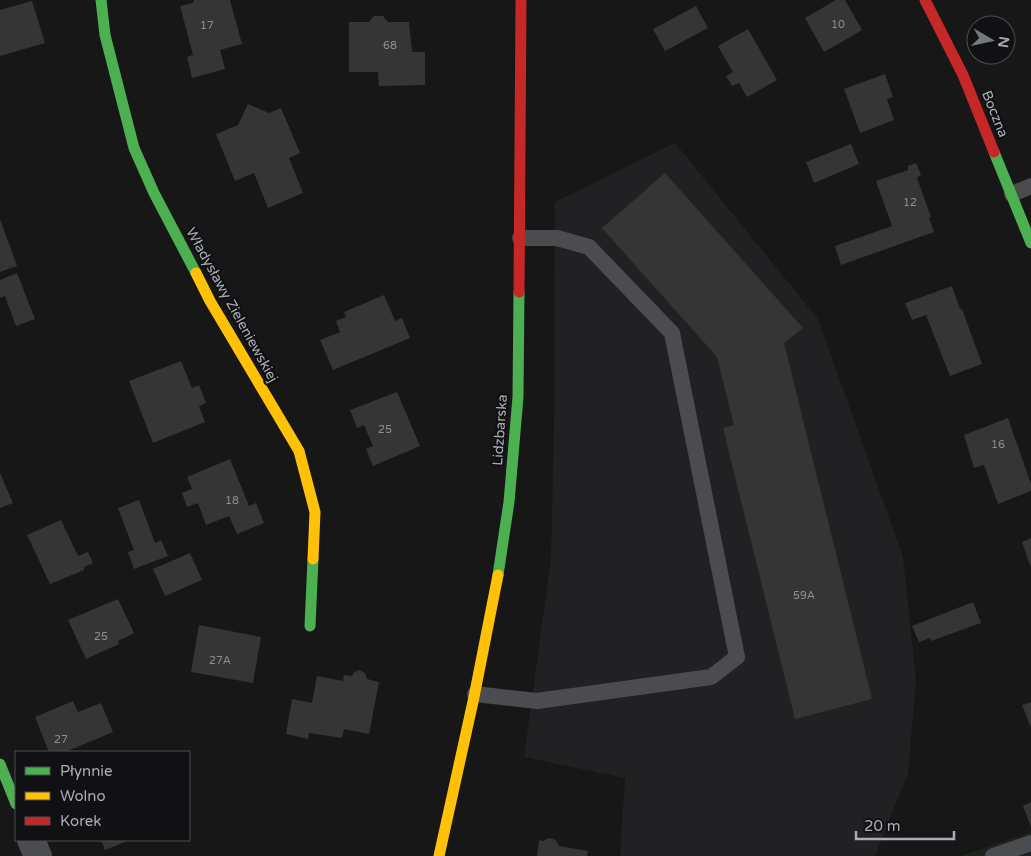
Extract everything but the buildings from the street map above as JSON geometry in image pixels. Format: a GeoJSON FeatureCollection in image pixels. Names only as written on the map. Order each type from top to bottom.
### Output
{"type":"FeatureCollection","features":[{"type":"Feature","properties":{"kind":"street","name":"Władysławy Zieleniewskiej"},"geometry":{"type":"LineString","coordinates":[[100,0],[105,35],[134,148],[154,194],[210,301],[300,452],[315,512],[310,626]]}},
{"type":"Feature","properties":{"kind":"street","name":"Lidzbarska"},"geometry":{"type":"LineString","coordinates":[[439,856],[475,694],[505,535],[514,455],[518,397],[521,0]]}},
{"type":"Feature","properties":{"kind":"street","name":"Boczna"},"geometry":{"type":"LineString","coordinates":[[925,0],[963,74],[1031,243]]}},
{"type":"Feature","properties":{"kind":"street"},"geometry":{"type":"LineString","coordinates":[[0,764],[15,802]]}},
{"type":"Feature","properties":{"kind":"street"},"geometry":{"type":"LineString","coordinates":[[31,841],[38,856]]}},
{"type":"Feature","properties":{"kind":"lane"},"geometry":{"type":"LineString","coordinates":[[1012,194],[1031,186]]}},
{"type":"Feature","properties":{"kind":"lane"},"geometry":{"type":"LineString","coordinates":[[475,694],[538,701],[711,677],[737,657],[672,333],[589,247],[557,238],[520,238]]}},
{"type":"Feature","properties":{"kind":"lane"},"geometry":{"type":"LineString","coordinates":[[994,856],[1031,843]]}},
{"type":"Feature","properties":{"kind":"shaded area"},"geometry":{"type":"Polygon","coordinates":[[[675,143],[818,319],[903,557],[916,679],[908,773],[875,856],[620,856],[625,778],[524,757],[551,559],[555,202],[675,143]]]}},
{"type":"Feature","properties":{"kind":"shaded area"},"geometry":{"type":"Polygon","coordinates":[[[1031,832],[1031,856],[961,856],[1031,832]]]}},
{"type":"Feature","properties":{"kind":"traffic: fast"},"geometry":{"type":"LineString","coordinates":[[101,0],[105,35],[134,148],[154,193],[196,273]]}},
{"type":"Feature","properties":{"kind":"traffic: fast"},"geometry":{"type":"LineString","coordinates":[[994,152],[1031,243]]}},
{"type":"Feature","properties":{"kind":"traffic: fast"},"geometry":{"type":"LineString","coordinates":[[498,575],[509,502],[518,397],[519,292]]}},
{"type":"Feature","properties":{"kind":"traffic: fast"},"geometry":{"type":"LineString","coordinates":[[310,626],[313,559]]}},
{"type":"Feature","properties":{"kind":"traffic: fast"},"geometry":{"type":"LineString","coordinates":[[0,764],[15,802]]}},
{"type":"Feature","properties":{"kind":"traffic: slow"},"geometry":{"type":"LineString","coordinates":[[196,273],[210,301],[299,451],[315,512],[313,559]]}},
{"type":"Feature","properties":{"kind":"traffic: slow"},"geometry":{"type":"LineString","coordinates":[[439,856],[474,697],[498,575]]}},
{"type":"Feature","properties":{"kind":"traffic: jam"},"geometry":{"type":"LineString","coordinates":[[519,292],[521,0]]}},
{"type":"Feature","properties":{"kind":"traffic: jam"},"geometry":{"type":"LineString","coordinates":[[925,0],[963,75],[994,152]]}}]}
